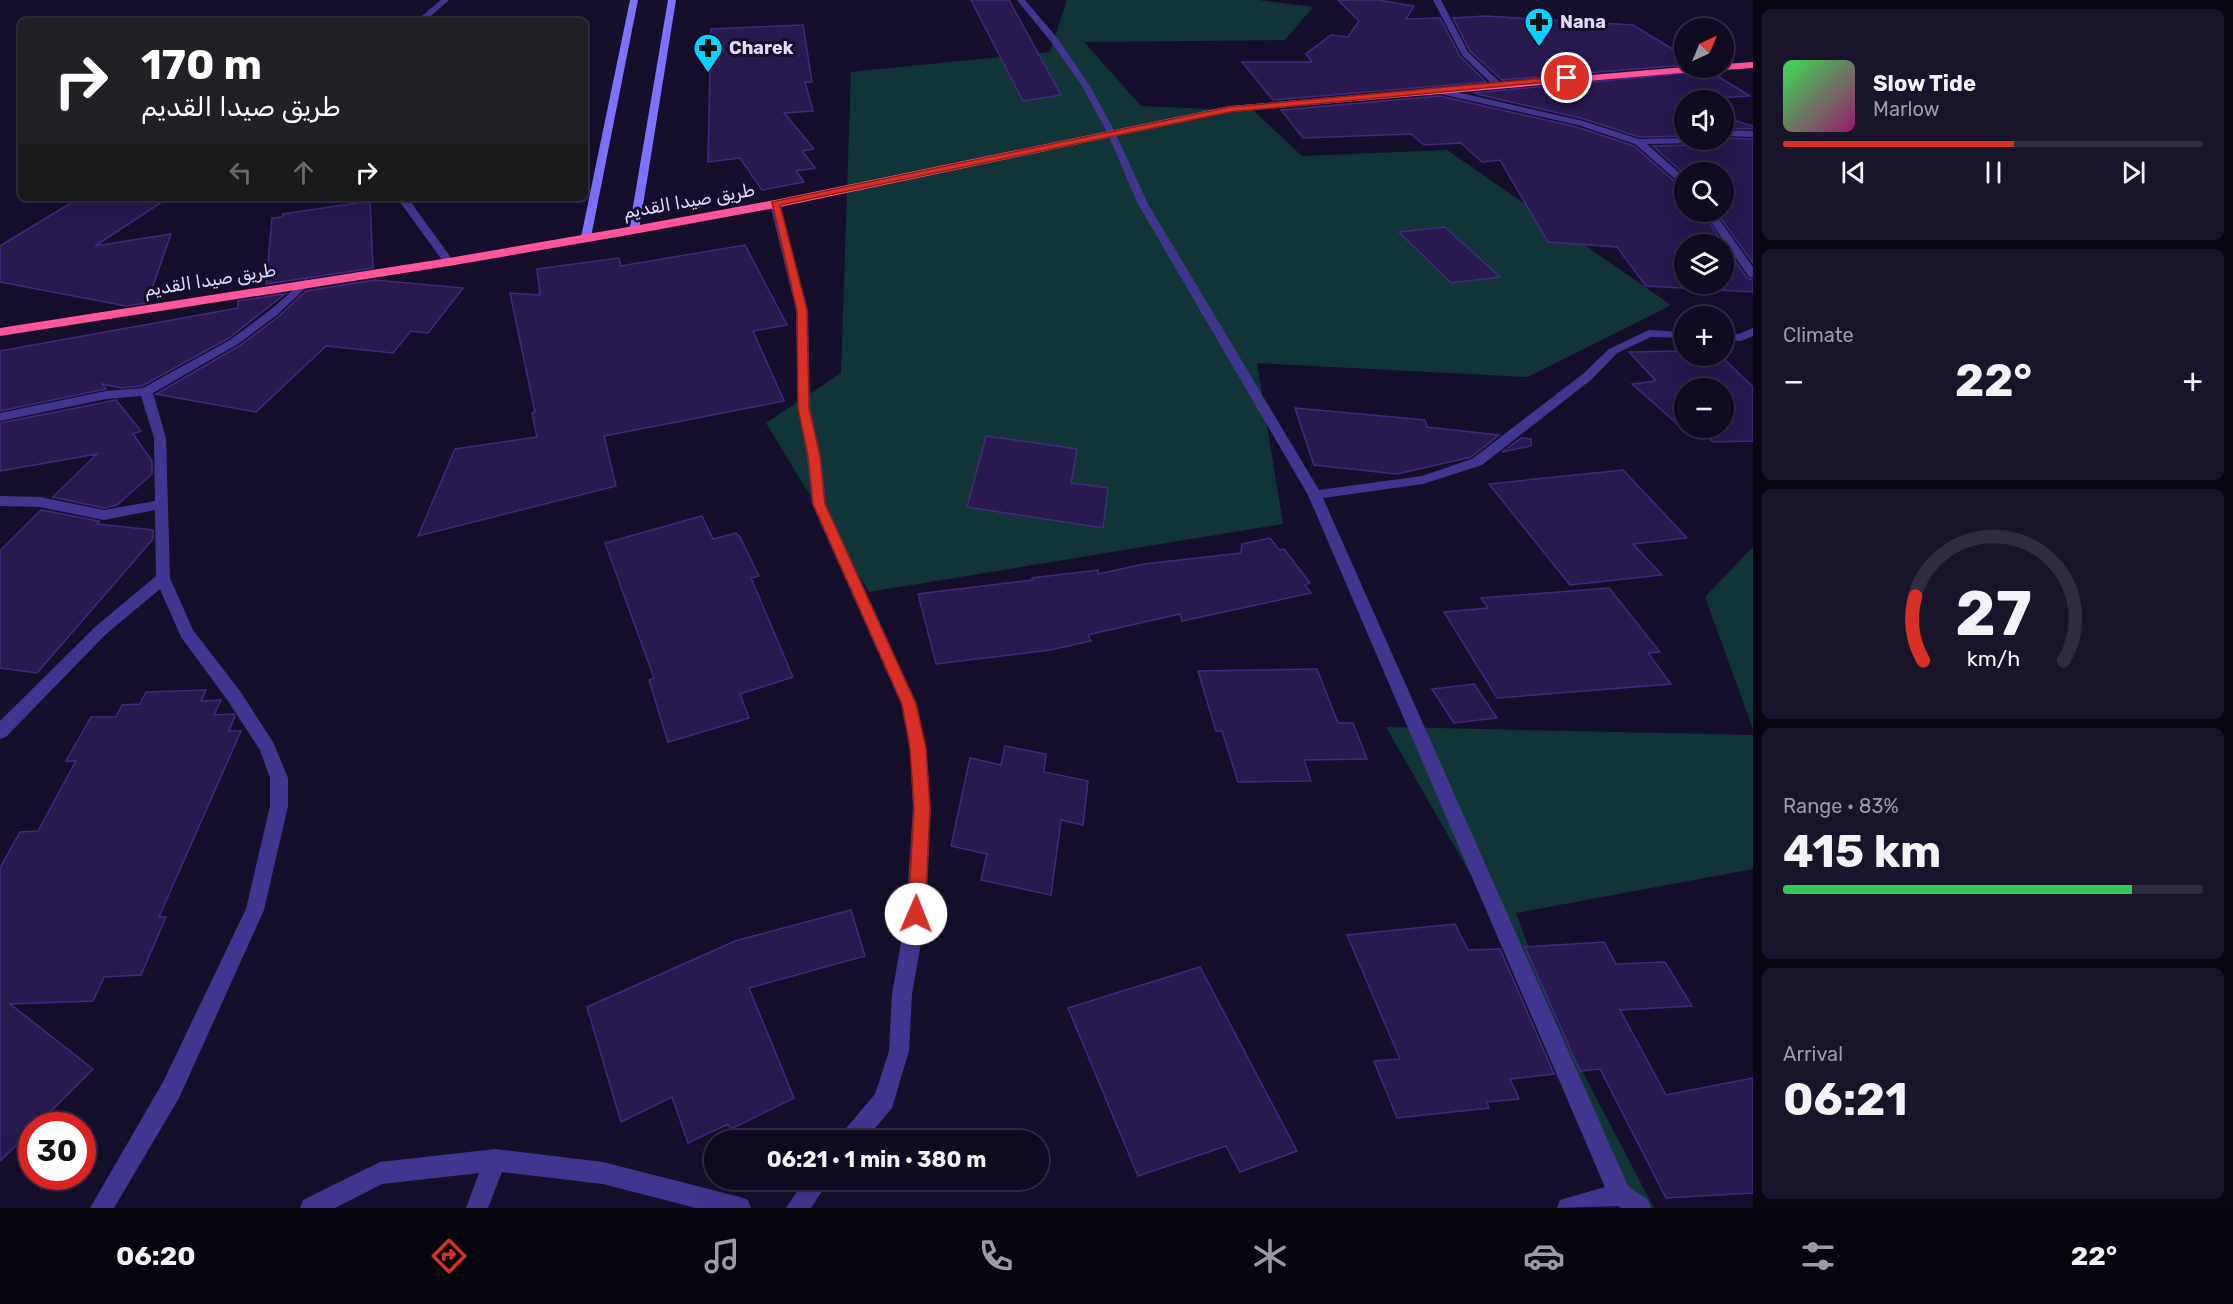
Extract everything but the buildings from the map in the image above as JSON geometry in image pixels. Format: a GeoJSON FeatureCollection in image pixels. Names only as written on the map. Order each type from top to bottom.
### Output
{"type":"FeatureCollection","features":[{"type":"Feature","properties":{"kind":"highway"},"geometry":{"type":"LineString","coordinates":[[1734,66],[1753,65]]}},
{"type":"Feature","properties":{"kind":"highway","name":"طريق صيدا القديم"},"geometry":{"type":"LineString","coordinates":[[0,332],[306,282],[449,262],[634,230],[775,204],[1111,132],[1230,109],[1674,71]]}},
{"type":"Feature","properties":{"kind":"street"},"geometry":{"type":"LineString","coordinates":[[424,18],[445,0]]}},
{"type":"Feature","properties":{"kind":"street"},"geometry":{"type":"LineString","coordinates":[[586,237],[634,0]]}},
{"type":"Feature","properties":{"kind":"street"},"geometry":{"type":"LineString","coordinates":[[634,230],[672,0]]}},
{"type":"Feature","properties":{"kind":"street"},"geometry":{"type":"LineString","coordinates":[[1021,0],[1055,41],[1086,86],[1111,132],[1143,204],[1315,495],[1620,1194],[1640,1208]]}},
{"type":"Feature","properties":{"kind":"street"},"geometry":{"type":"LineString","coordinates":[[1437,0],[1465,53],[1498,85]]}},
{"type":"Feature","properties":{"kind":"street"},"geometry":{"type":"LineString","coordinates":[[1435,90],[1580,123],[1638,142],[1674,141]]}},
{"type":"Feature","properties":{"kind":"street"},"geometry":{"type":"LineString","coordinates":[[1734,134],[1753,135]]}},
{"type":"Feature","properties":{"kind":"street"},"geometry":{"type":"LineString","coordinates":[[1638,142],[1674,172]]}},
{"type":"Feature","properties":{"kind":"street"},"geometry":{"type":"LineString","coordinates":[[405,201],[449,262]]}},
{"type":"Feature","properties":{"kind":"street"},"geometry":{"type":"LineString","coordinates":[[775,204],[802,310],[804,408],[814,456],[819,504],[909,704],[918,748],[922,808],[916,914],[902,994],[899,1051],[884,1100],[858,1130]]}},
{"type":"Feature","properties":{"kind":"street"},"geometry":{"type":"LineString","coordinates":[[1716,222],[1753,275]]}},
{"type":"Feature","properties":{"kind":"street"},"geometry":{"type":"LineString","coordinates":[[0,417],[106,395],[146,392],[234,342],[273,313],[306,282]]}},
{"type":"Feature","properties":{"kind":"street"},"geometry":{"type":"LineString","coordinates":[[1734,338],[1741,338],[1753,331]]}},
{"type":"Feature","properties":{"kind":"street"},"geometry":{"type":"LineString","coordinates":[[1315,495],[1424,480],[1477,462],[1588,376],[1613,351],[1649,333],[1674,334]]}},
{"type":"Feature","properties":{"kind":"street"},"geometry":{"type":"LineString","coordinates":[[101,1208],[171,1090],[255,910],[279,806],[279,778],[267,747],[234,696],[186,633],[163,578],[160,438],[146,392]]}},
{"type":"Feature","properties":{"kind":"street"},"geometry":{"type":"LineString","coordinates":[[0,501],[40,502],[104,515],[163,504]]}},
{"type":"Feature","properties":{"kind":"street"},"geometry":{"type":"LineString","coordinates":[[0,732],[100,631],[163,578]]}},
{"type":"Feature","properties":{"kind":"street"},"geometry":{"type":"LineString","coordinates":[[311,1208],[380,1173],[495,1160],[603,1173],[740,1208]]}},
{"type":"Feature","properties":{"kind":"street"},"geometry":{"type":"LineString","coordinates":[[477,1208],[495,1160]]}},
{"type":"Feature","properties":{"kind":"street"},"geometry":{"type":"LineString","coordinates":[[797,1208],[811,1190]]}},
{"type":"Feature","properties":{"kind":"street"},"geometry":{"type":"LineString","coordinates":[[1568,1208],[1620,1194]]}},
{"type":"Feature","properties":{"kind":"green space"},"geometry":{"type":"Polygon","coordinates":[[[1067,0],[1258,0],[1313,7],[1285,40],[1084,42],[1141,106],[1254,111],[1302,156],[1447,150],[1671,305],[1527,377],[1257,363],[1283,524],[869,592],[766,423],[841,373],[851,72],[1050,52],[1067,0]]]}},
{"type":"Feature","properties":{"kind":"green space"},"geometry":{"type":"Polygon","coordinates":[[[1753,547],[1753,729],[1705,597],[1753,547]]]}},
{"type":"Feature","properties":{"kind":"green space"},"geometry":{"type":"Polygon","coordinates":[[[1386,727],[1753,735],[1753,869],[1516,913],[1558,1025],[1654,1208],[1633,1208],[1499,924],[1386,727]]]}},
{"type":"Feature","properties":{"kind":"place","name":"Nana"},"geometry":{"type":"Point","coordinates":[1539,48]}},
{"type":"Feature","properties":{"kind":"place","name":"Charek"},"geometry":{"type":"Point","coordinates":[708,74]}},
{"type":"Feature","properties":{"kind":"route"},"geometry":{"type":"LineString","coordinates":[[916,914],[922,808],[918,748],[909,704],[819,504],[814,456],[804,408],[802,310],[775,204],[1111,132],[1230,109],[1567,78]]}}]}
